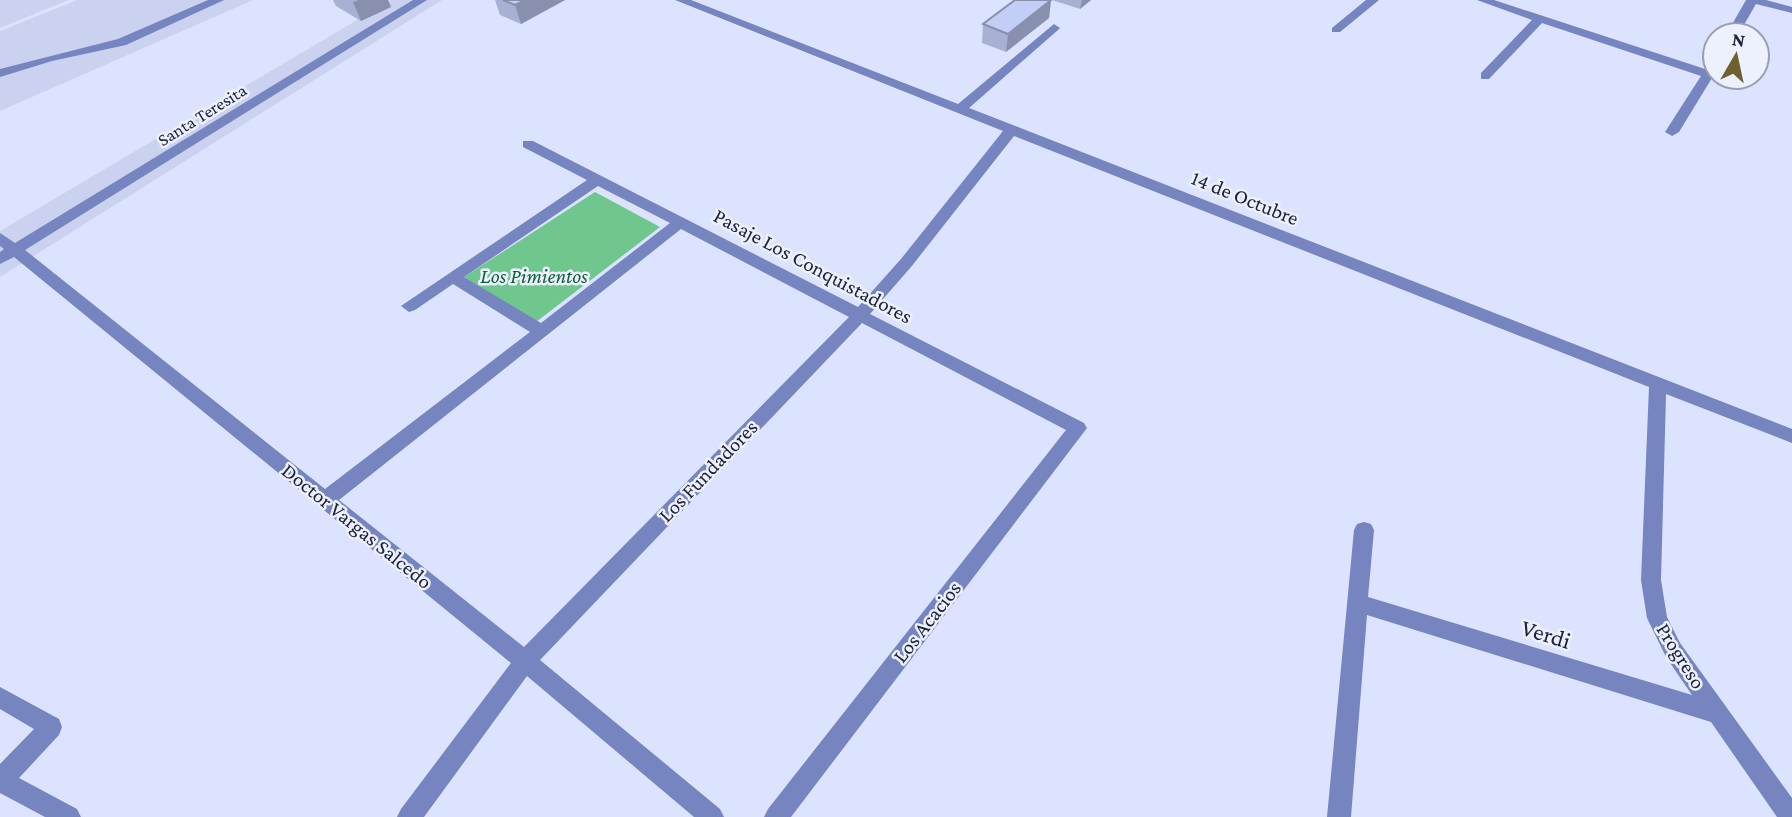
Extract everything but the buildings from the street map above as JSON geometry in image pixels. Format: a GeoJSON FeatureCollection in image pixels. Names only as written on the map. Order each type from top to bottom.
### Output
{"type":"FeatureCollection","features":[{"type":"Feature","properties":{"kind":"street"},"geometry":{"type":"LineString","coordinates":[[0,73],[50,58],[122,42],[218,0]]}},
{"type":"Feature","properties":{"kind":"street","name":"Santa Teresita"},"geometry":{"type":"LineString","coordinates":[[8,254],[421,0]]}},
{"type":"Feature","properties":{"kind":"street","name":"14 de Octubre"},"geometry":{"type":"LineString","coordinates":[[681,0],[1792,436]]}},
{"type":"Feature","properties":{"kind":"street"},"geometry":{"type":"LineString","coordinates":[[1336,30],[1373,0]]}},
{"type":"Feature","properties":{"kind":"street"},"geometry":{"type":"LineString","coordinates":[[1483,0],[1701,65]]}},
{"type":"Feature","properties":{"kind":"street"},"geometry":{"type":"LineString","coordinates":[[1740,21],[1753,0],[1792,9]]}},
{"type":"Feature","properties":{"kind":"street"},"geometry":{"type":"LineString","coordinates":[[1485,76],[1540,19]]}},
{"type":"Feature","properties":{"kind":"street"},"geometry":{"type":"LineString","coordinates":[[960,109],[1054,28]]}},
{"type":"Feature","properties":{"kind":"street"},"geometry":{"type":"LineString","coordinates":[[1672,132],[1701,86]]}},
{"type":"Feature","properties":{"kind":"street","name":"Los Fundadores"},"geometry":{"type":"LineString","coordinates":[[409,817],[525,661],[859,316],[906,263],[1012,129]]}},
{"type":"Feature","properties":{"kind":"street","name":"Pasaje Los Conquistadores"},"geometry":{"type":"LineString","coordinates":[[528,144],[1078,428]]}},
{"type":"Feature","properties":{"kind":"street"},"geometry":{"type":"LineString","coordinates":[[409,306],[598,179]]}},
{"type":"Feature","properties":{"kind":"street"},"geometry":{"type":"LineString","coordinates":[[325,500],[680,223]]}},
{"type":"Feature","properties":{"kind":"street","name":"Doctor Vargas Salcedo"},"geometry":{"type":"LineString","coordinates":[[0,238],[8,254],[325,500],[525,661],[712,817]]}},
{"type":"Feature","properties":{"kind":"street"},"geometry":{"type":"LineString","coordinates":[[453,276],[541,331]]}},
{"type":"Feature","properties":{"kind":"street","name":"Progreso"},"geometry":{"type":"LineString","coordinates":[[1658,384],[1652,599],[1664,634],[1791,817]]}},
{"type":"Feature","properties":{"kind":"street","name":"Los Acacios"},"geometry":{"type":"LineString","coordinates":[[776,817],[1078,428]]}},
{"type":"Feature","properties":{"kind":"street"},"geometry":{"type":"LineString","coordinates":[[1339,817],[1364,530]]}},
{"type":"Feature","properties":{"kind":"street","name":"Verdi"},"geometry":{"type":"LineString","coordinates":[[1358,603],[1719,714]]}},
{"type":"Feature","properties":{"kind":"street"},"geometry":{"type":"LineString","coordinates":[[0,697],[51,727],[0,780],[69,817]]}},
{"type":"Feature","properties":{"kind":"shaded area"},"geometry":{"type":"Polygon","coordinates":[[[0,0],[69,0],[0,28],[0,0]]]}},
{"type":"Feature","properties":{"kind":"shaded area"},"geometry":{"type":"Polygon","coordinates":[[[77,0],[253,0],[0,111],[0,31],[77,0]]]}},
{"type":"Feature","properties":{"kind":"shaded area"},"geometry":{"type":"Polygon","coordinates":[[[391,0],[442,0],[0,277],[0,231],[391,0]]]}},
{"type":"Feature","properties":{"kind":"green space","name":"Los Pimientos"},"geometry":{"type":"Polygon","coordinates":[[[595,192],[660,227],[536,322],[464,277],[595,192]]]}}]}
